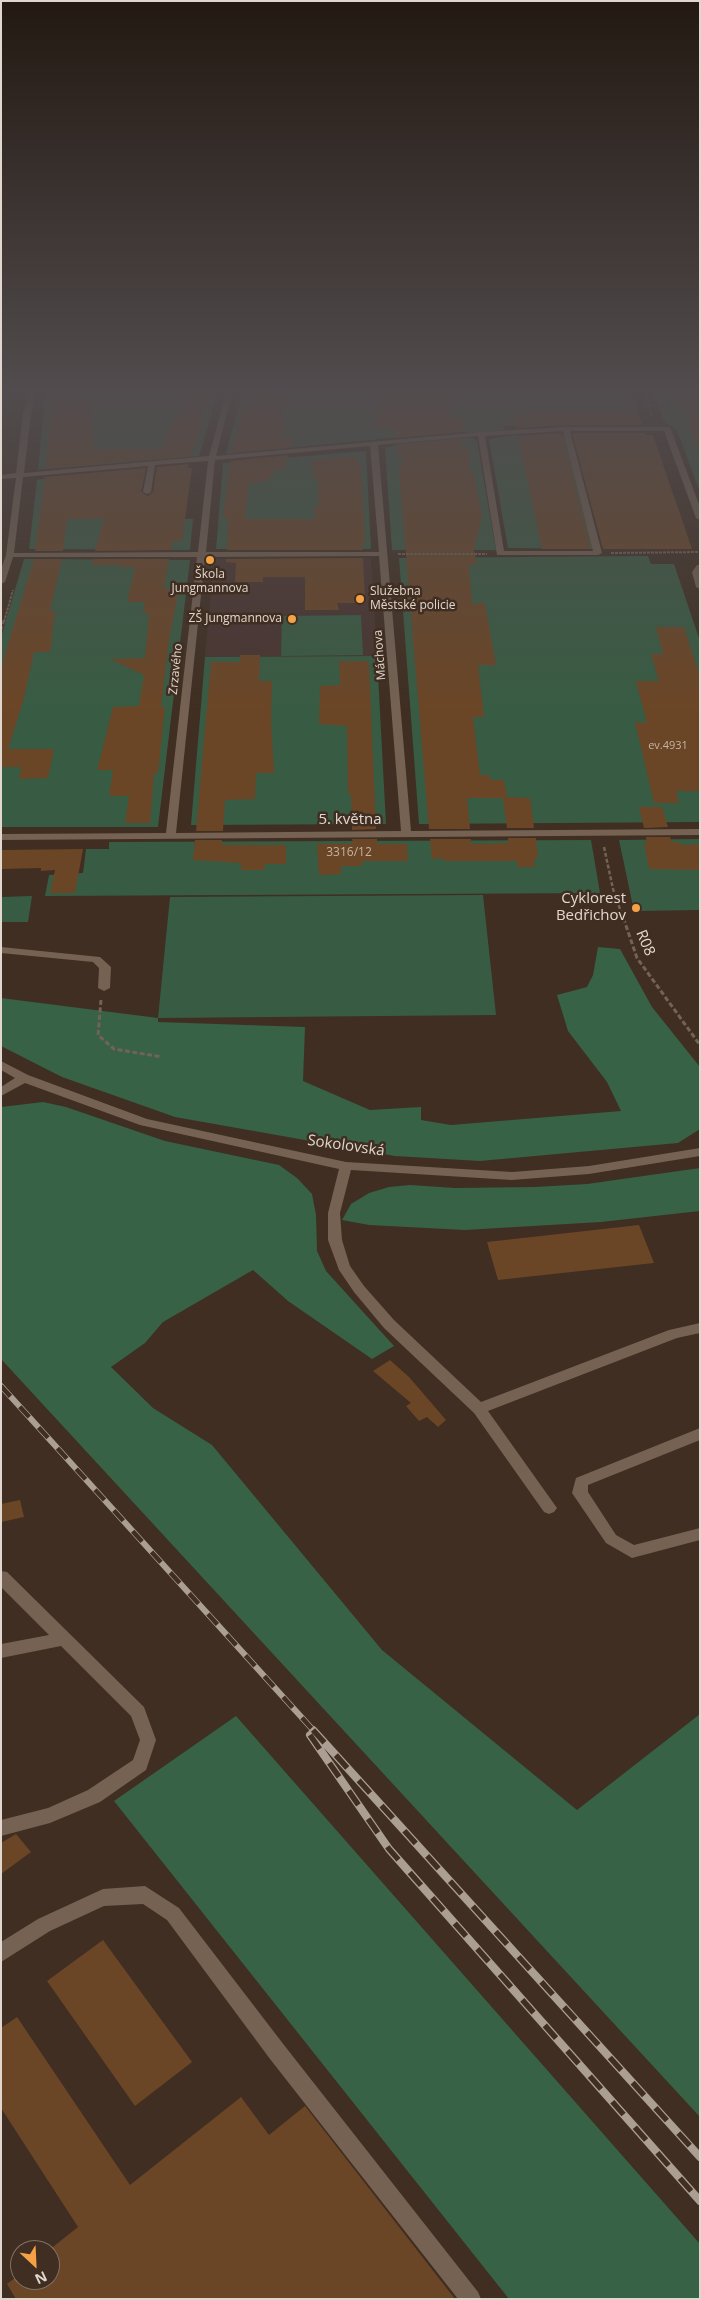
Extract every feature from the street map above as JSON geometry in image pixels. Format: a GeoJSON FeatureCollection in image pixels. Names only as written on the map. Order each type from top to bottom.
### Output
{"type":"FeatureCollection","features":[{"type":"Feature","properties":{"kind":"street"},"geometry":{"type":"LineString","coordinates":[[1,582],[10,555],[18,496]]}},
{"type":"Feature","properties":{"kind":"street","name":"Zrzavého"},"geometry":{"type":"LineString","coordinates":[[171,835],[208,496]]}},
{"type":"Feature","properties":{"kind":"street","name":"Máchova"},"geometry":{"type":"LineString","coordinates":[[379,496],[406,835]]}},
{"type":"Feature","properties":{"kind":"street"},"geometry":{"type":"LineString","coordinates":[[491,496],[500,554],[598,553],[583,496]]}},
{"type":"Feature","properties":{"kind":"street"},"geometry":{"type":"LineString","coordinates":[[692,496],[700,518]]}},
{"type":"Feature","properties":{"kind":"street"},"geometry":{"type":"LineString","coordinates":[[10,555],[384,554]]}},
{"type":"Feature","properties":{"kind":"street"},"geometry":{"type":"LineString","coordinates":[[700,567],[696,572],[700,587]]}},
{"type":"Feature","properties":{"kind":"street","name":"5. května"},"geometry":{"type":"LineString","coordinates":[[1,836],[700,832]]}},
{"type":"Feature","properties":{"kind":"street"},"geometry":{"type":"LineString","coordinates":[[1,950],[96,959],[105,968],[104,988]]}},
{"type":"Feature","properties":{"kind":"street","name":"Sokolovská"},"geometry":{"type":"LineString","coordinates":[[1,1065],[24,1078],[144,1122],[346,1166],[512,1176],[589,1170],[700,1152]]}},
{"type":"Feature","properties":{"kind":"street"},"geometry":{"type":"LineString","coordinates":[[1,1092],[24,1078]]}},
{"type":"Feature","properties":{"kind":"street"},"geometry":{"type":"LineString","coordinates":[[346,1166],[334,1213],[335,1240],[344,1267],[359,1289],[389,1324],[479,1408],[549,1508]]}},
{"type":"Feature","properties":{"kind":"street"},"geometry":{"type":"LineString","coordinates":[[479,1408],[674,1334],[700,1328]]}},
{"type":"Feature","properties":{"kind":"street"},"geometry":{"type":"LineString","coordinates":[[700,1434],[581,1482],[580,1493],[610,1539],[632,1552],[700,1534]]}},
{"type":"Feature","properties":{"kind":"street"},"geometry":{"type":"LineString","coordinates":[[1,1576],[138,1712],[148,1740],[140,1766],[94,1796],[50,1815],[1,1828]]}},
{"type":"Feature","properties":{"kind":"street"},"geometry":{"type":"LineString","coordinates":[[1,1651],[64,1639]]}},
{"type":"Feature","properties":{"kind":"street"},"geometry":{"type":"LineString","coordinates":[[1,1953],[44,1924],[103,1898],[145,1895],[173,1914],[471,2299]]}},
{"type":"Feature","properties":{"kind":"path"},"geometry":{"type":"LineString","coordinates":[[598,553],[700,552]]}},
{"type":"Feature","properties":{"kind":"path"},"geometry":{"type":"LineString","coordinates":[[384,554],[500,554]]}},
{"type":"Feature","properties":{"kind":"path","name":"R08"},"geometry":{"type":"LineString","coordinates":[[602,834],[613,889],[637,958],[700,1045]]}},
{"type":"Feature","properties":{"kind":"path"},"geometry":{"type":"LineString","coordinates":[[104,988],[99,1008],[98,1036],[114,1049],[162,1057]]}},
{"type":"Feature","properties":{"kind":"shaded area","name":"ZŠ Jungmannova"},"geometry":{"type":"Polygon","coordinates":[[[371,558],[377,656],[205,657],[214,559],[371,558]]]}},
{"type":"Feature","properties":{"kind":"green space"},"geometry":{"type":"Polygon","coordinates":[[[35,496],[86,496],[133,519],[193,519],[190,550],[29,549],[35,496]]]}},
{"type":"Feature","properties":{"kind":"green space"},"geometry":{"type":"Polygon","coordinates":[[[220,496],[368,496],[371,549],[216,549],[220,496]]]}},
{"type":"Feature","properties":{"kind":"green space"},"geometry":{"type":"Polygon","coordinates":[[[388,496],[487,496],[496,550],[392,550],[388,496]]]}},
{"type":"Feature","properties":{"kind":"green space"},"geometry":{"type":"Polygon","coordinates":[[[499,496],[579,496],[593,549],[508,548],[499,496]]]}},
{"type":"Feature","properties":{"kind":"green space"},"geometry":{"type":"Polygon","coordinates":[[[648,556],[651,564],[674,564],[700,641],[700,822],[419,824],[399,558],[648,556]]]}},
{"type":"Feature","properties":{"kind":"green space"},"geometry":{"type":"Polygon","coordinates":[[[24,559],[190,560],[158,827],[1,827],[1,637],[24,559]]]}},
{"type":"Feature","properties":{"kind":"green space"},"geometry":{"type":"Polygon","coordinates":[[[361,615],[363,655],[281,656],[282,616],[361,615]]]}},
{"type":"Feature","properties":{"kind":"green space"},"geometry":{"type":"Polygon","coordinates":[[[377,656],[386,824],[191,825],[205,657],[377,656]]]}},
{"type":"Feature","properties":{"kind":"green space"},"geometry":{"type":"Polygon","coordinates":[[[700,839],[700,910],[634,911],[619,840],[700,839]]]}},
{"type":"Feature","properties":{"kind":"green space"},"geometry":{"type":"Polygon","coordinates":[[[591,840],[600,893],[45,896],[49,875],[83,873],[86,849],[109,849],[109,842],[591,840]]]}},
{"type":"Feature","properties":{"kind":"green space"},"geometry":{"type":"Polygon","coordinates":[[[483,895],[496,1015],[158,1018],[170,897],[483,895]]]}},
{"type":"Feature","properties":{"kind":"green space"},"geometry":{"type":"Polygon","coordinates":[[[32,896],[28,922],[1,922],[1,897],[32,896]]]}},
{"type":"Feature","properties":{"kind":"green space"},"geometry":{"type":"Polygon","coordinates":[[[598,947],[620,949],[652,1007],[700,1067],[700,1129],[678,1143],[480,1161],[395,1156],[175,1117],[62,1077],[1,1046],[1,998],[158,1018],[158,1022],[305,1027],[303,1081],[370,1110],[421,1107],[421,1120],[451,1125],[621,1111],[607,1082],[568,1031],[557,995],[587,987],[593,975],[598,947]]]}},
{"type":"Feature","properties":{"kind":"green space"},"geometry":{"type":"Polygon","coordinates":[[[43,1102],[66,1107],[165,1141],[279,1165],[297,1178],[312,1194],[316,1215],[317,1251],[326,1271],[394,1346],[372,1359],[288,1301],[253,1270],[163,1322],[145,1343],[111,1367],[153,1408],[212,1445],[382,1650],[577,1810],[700,1714],[700,2117],[1,1359],[1,1107],[43,1102]]]}},
{"type":"Feature","properties":{"kind":"green space"},"geometry":{"type":"Polygon","coordinates":[[[700,1168],[700,1211],[601,1222],[465,1230],[369,1225],[342,1220],[351,1204],[369,1193],[389,1187],[410,1185],[455,1188],[535,1187],[587,1184],[700,1168]]]}},
{"type":"Feature","properties":{"kind":"green space"},"geometry":{"type":"Polygon","coordinates":[[[236,1716],[700,2244],[700,2299],[509,2299],[114,1801],[236,1716]]]}},
{"type":"Feature","properties":{"kind":"building"},"geometry":{"type":"Polygon","coordinates":[[[42,496],[188,496],[182,541],[173,541],[171,550],[95,551],[104,518],[67,519],[63,551],[35,551],[42,496]]]}},
{"type":"Feature","properties":{"kind":"building"},"geometry":{"type":"Polygon","coordinates":[[[226,496],[248,496],[245,519],[315,519],[314,506],[319,506],[319,496],[363,496],[365,542],[362,542],[363,550],[227,550],[228,518],[223,518],[226,496]]]}},
{"type":"Feature","properties":{"kind":"building"},"geometry":{"type":"Polygon","coordinates":[[[401,496],[478,496],[482,516],[474,550],[477,564],[469,564],[472,604],[485,603],[496,665],[478,665],[484,717],[473,717],[480,775],[490,775],[490,780],[504,780],[507,797],[530,798],[534,828],[507,828],[503,798],[467,798],[470,829],[429,829],[401,496]]]}},
{"type":"Feature","properties":{"kind":"building"},"geometry":{"type":"Polygon","coordinates":[[[531,496],[578,496],[591,549],[542,549],[531,496]]]}},
{"type":"Feature","properties":{"kind":"building"},"geometry":{"type":"Polygon","coordinates":[[[589,496],[674,496],[692,549],[603,549],[589,496]]]}},
{"type":"Feature","properties":{"kind":"building"},"geometry":{"type":"Polygon","coordinates":[[[363,558],[365,603],[337,603],[339,610],[305,610],[305,577],[263,577],[263,582],[235,582],[236,563],[226,562],[226,559],[363,558]]]}},
{"type":"Feature","properties":{"kind":"building"},"geometry":{"type":"Polygon","coordinates":[[[34,559],[62,559],[50,611],[55,611],[50,652],[34,652],[24,698],[8,749],[54,749],[48,778],[19,779],[21,767],[1,767],[1,679],[4,657],[34,559]]]}},
{"type":"Feature","properties":{"kind":"building"},"geometry":{"type":"Polygon","coordinates":[[[93,559],[169,559],[164,589],[179,589],[169,640],[161,707],[165,707],[158,773],[154,773],[150,823],[125,823],[129,796],[109,796],[113,770],[97,770],[113,707],[139,706],[144,675],[110,659],[145,658],[149,613],[143,613],[145,602],[127,602],[135,567],[92,565],[93,559]]]}},
{"type":"Feature","properties":{"kind":"building"},"geometry":{"type":"Polygon","coordinates":[[[656,627],[684,627],[700,677],[700,791],[676,791],[679,803],[654,803],[635,722],[647,723],[636,681],[659,681],[651,654],[663,654],[656,627]]]}},
{"type":"Feature","properties":{"kind":"building"},"geometry":{"type":"Polygon","coordinates":[[[240,655],[260,655],[259,681],[272,681],[271,719],[274,773],[256,773],[255,799],[225,800],[223,831],[196,831],[211,662],[240,662],[240,655]]]}},
{"type":"Feature","properties":{"kind":"building"},"geometry":{"type":"Polygon","coordinates":[[[339,661],[368,661],[369,665],[376,829],[352,830],[351,794],[348,794],[347,726],[319,724],[320,686],[340,685],[339,661]]]}},
{"type":"Feature","properties":{"kind":"building"},"geometry":{"type":"Polygon","coordinates":[[[639,807],[662,807],[668,827],[644,828],[639,807]]]}},
{"type":"Feature","properties":{"kind":"building"},"geometry":{"type":"Polygon","coordinates":[[[646,837],[670,837],[672,842],[679,842],[680,845],[700,844],[700,870],[649,869],[644,843],[647,843],[646,837]]]}},
{"type":"Feature","properties":{"kind":"building"},"geometry":{"type":"Polygon","coordinates":[[[508,838],[536,838],[538,858],[534,858],[535,867],[517,867],[517,861],[443,861],[443,858],[432,859],[430,839],[471,839],[471,844],[508,843],[508,838]]]}},
{"type":"Feature","properties":{"kind":"building"},"geometry":{"type":"Polygon","coordinates":[[[352,839],[377,839],[377,844],[407,844],[408,861],[362,861],[362,866],[341,866],[341,874],[319,875],[317,844],[353,844],[352,839]]]}},
{"type":"Feature","properties":{"kind":"building"},"geometry":{"type":"Polygon","coordinates":[[[195,840],[222,840],[222,845],[286,845],[286,864],[265,864],[264,870],[241,870],[241,863],[193,860],[195,840]]]}},
{"type":"Feature","properties":{"kind":"building"},"geometry":{"type":"Polygon","coordinates":[[[83,849],[75,893],[50,893],[55,870],[41,871],[41,868],[1,869],[1,850],[83,849]]]}},
{"type":"Feature","properties":{"kind":"building"},"geometry":{"type":"Polygon","coordinates":[[[639,1225],[654,1263],[498,1280],[487,1242],[639,1225]]]}},
{"type":"Feature","properties":{"kind":"building"},"geometry":{"type":"Polygon","coordinates":[[[390,1360],[409,1377],[446,1420],[438,1427],[427,1417],[419,1421],[406,1406],[411,1403],[373,1371],[390,1360]]]}},
{"type":"Feature","properties":{"kind":"building"},"geometry":{"type":"Polygon","coordinates":[[[20,1500],[24,1517],[1,1522],[1,1504],[20,1500]]]}},
{"type":"Feature","properties":{"kind":"building"},"geometry":{"type":"Polygon","coordinates":[[[16,1834],[31,1852],[1,1874],[1,1843],[16,1834]]]}},
{"type":"Feature","properties":{"kind":"building"},"geometry":{"type":"Polygon","coordinates":[[[103,1940],[192,2062],[135,2106],[47,1981],[103,1940]]]}},
{"type":"Feature","properties":{"kind":"building"},"geometry":{"type":"Polygon","coordinates":[[[17,2017],[130,2185],[241,2097],[269,2135],[305,2106],[455,2299],[16,2299],[11,2290],[60,2290],[60,2241],[78,2227],[1,2108],[1,2028],[17,2017]]]}},
{"type":"Feature","properties":{"kind":"railway"},"geometry":{"type":"LineString","coordinates":[[1,1386],[314,1731]]}},
{"type":"Feature","properties":{"kind":"railway"},"geometry":{"type":"LineString","coordinates":[[313,1730],[700,2157]]}},
{"type":"Feature","properties":{"kind":"railway"},"geometry":{"type":"LineString","coordinates":[[310,1735],[389,1849],[700,2201]]}},
{"type":"Feature","properties":{"kind":"place","name":"Škola Jungmannova"},"geometry":{"type":"Point","coordinates":[210,560]}},
{"type":"Feature","properties":{"kind":"place","name":"Služebna Městské policie"},"geometry":{"type":"Point","coordinates":[360,599]}},
{"type":"Feature","properties":{"kind":"place","name":"ZŠ Jungmannova"},"geometry":{"type":"Point","coordinates":[292,619]}},
{"type":"Feature","properties":{"kind":"place","name":"Cyklorest Bedřichov"},"geometry":{"type":"Point","coordinates":[636,908]}}]}
